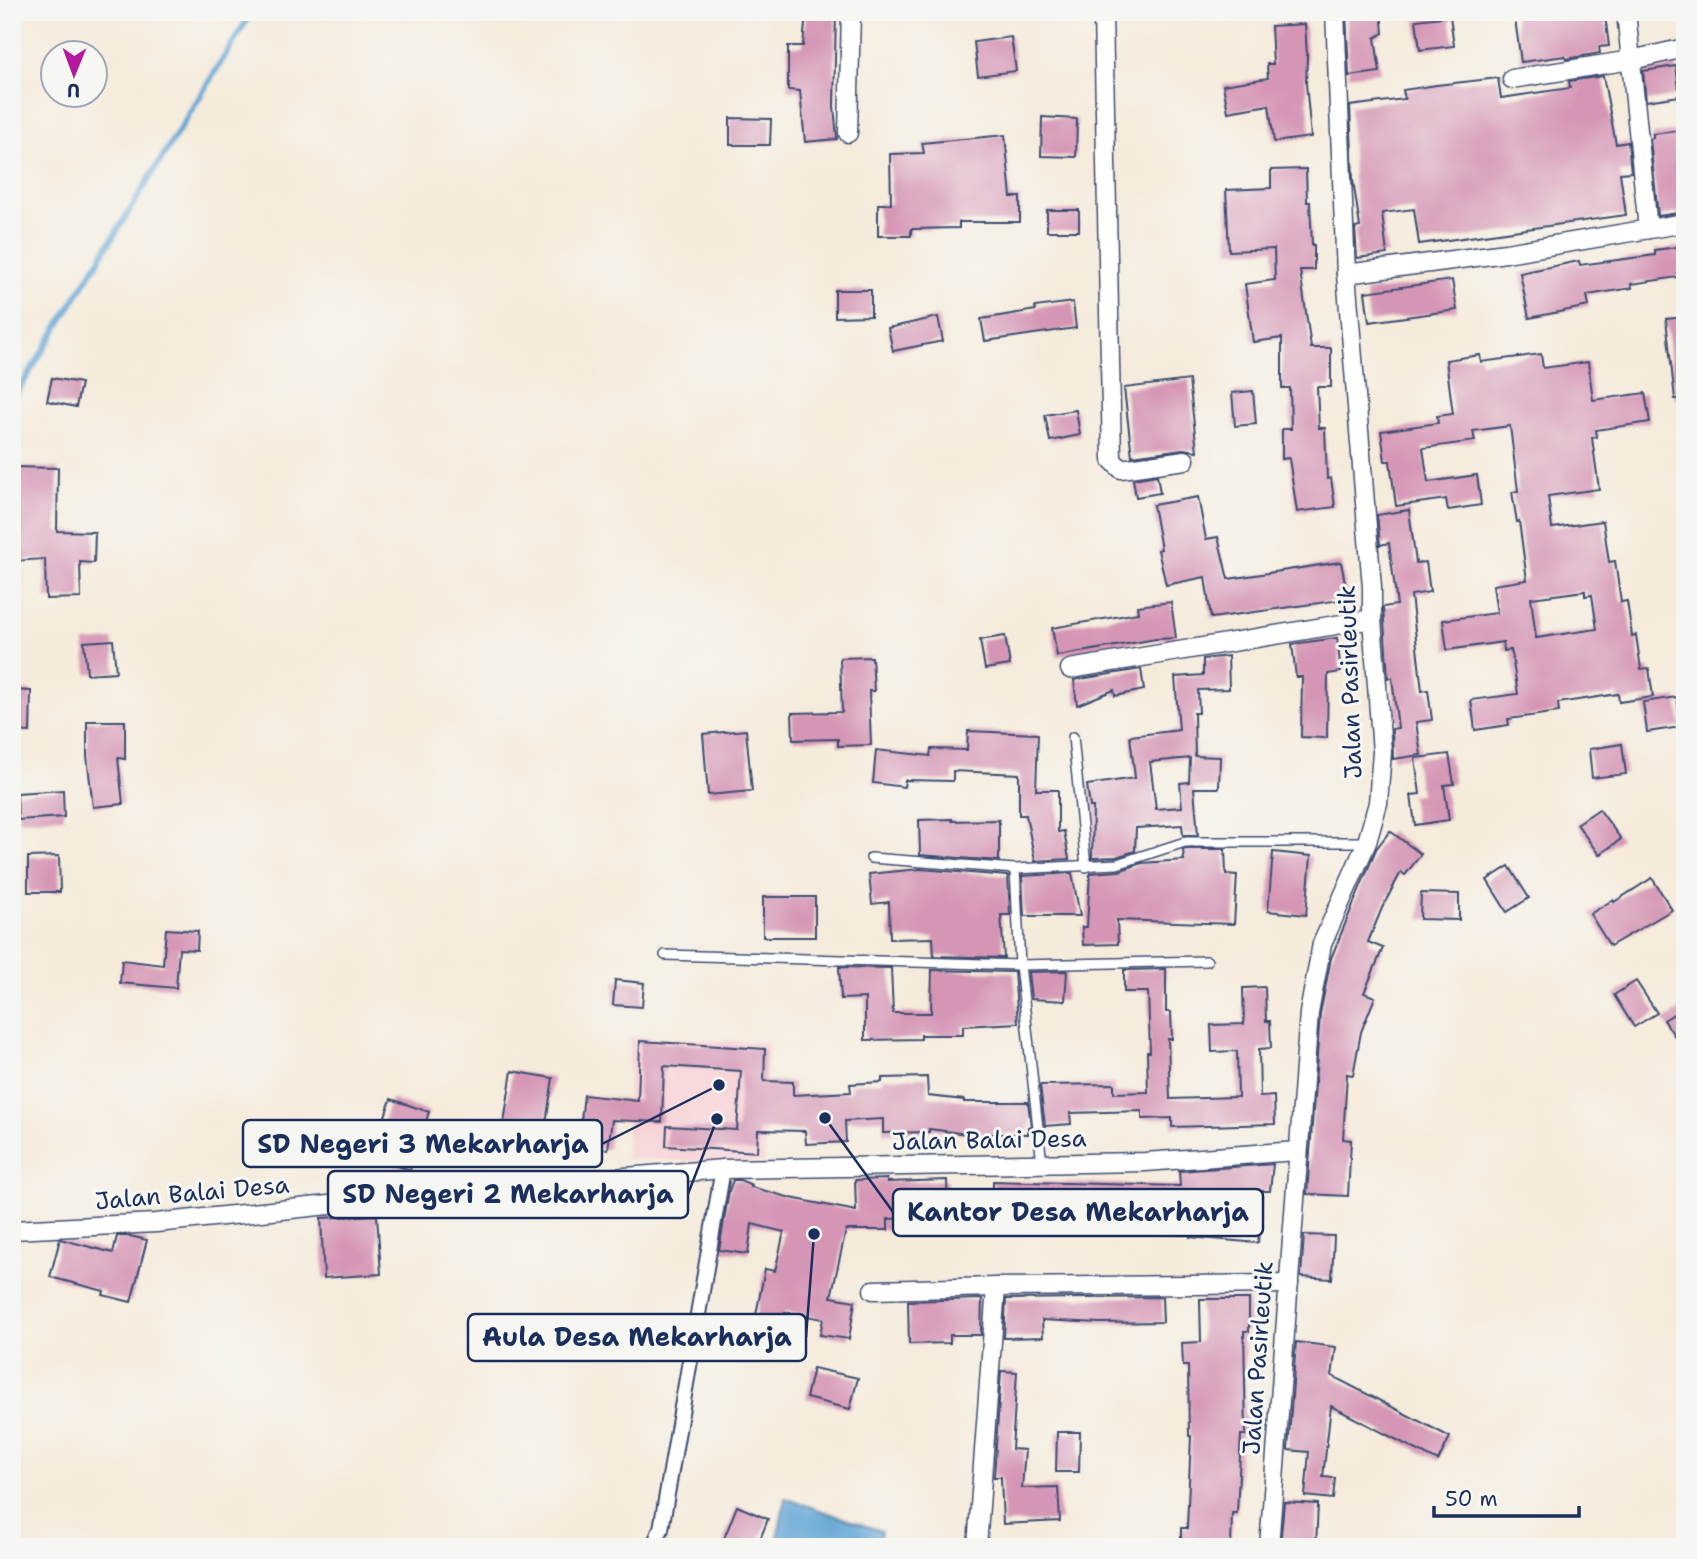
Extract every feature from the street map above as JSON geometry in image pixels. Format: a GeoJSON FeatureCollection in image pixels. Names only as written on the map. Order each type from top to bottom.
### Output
{"type":"FeatureCollection","features":[{"type":"Feature","properties":{"kind":"street"},"geometry":{"type":"LineString","coordinates":[[848,133],[851,12]]}},
{"type":"Feature","properties":{"kind":"street"},"geometry":{"type":"LineString","coordinates":[[1103,12],[1112,460],[1121,469],[1185,460]]}},
{"type":"Feature","properties":{"kind":"street","name":"Jalan Pasirleutik"},"geometry":{"type":"LineString","coordinates":[[1269,1547],[1308,1013],[1322,944],[1367,842],[1378,803],[1382,752],[1372,587],[1346,274],[1335,12]]}},
{"type":"Feature","properties":{"kind":"street"},"geometry":{"type":"LineString","coordinates":[[1626,12],[1648,229]]}},
{"type":"Feature","properties":{"kind":"street"},"geometry":{"type":"LineString","coordinates":[[1512,79],[1631,60],[1685,48]]}},
{"type":"Feature","properties":{"kind":"street"},"geometry":{"type":"LineString","coordinates":[[1346,274],[1506,253],[1685,223]]}},
{"type":"Feature","properties":{"kind":"street"},"geometry":{"type":"LineString","coordinates":[[1070,669],[1372,619]]}},
{"type":"Feature","properties":{"kind":"street","name":"Jalan Balai Desa"},"geometry":{"type":"LineString","coordinates":[[12,1230],[156,1223],[492,1188],[723,1169],[1145,1162],[1297,1151]]}},
{"type":"Feature","properties":{"kind":"street"},"geometry":{"type":"LineString","coordinates":[[653,1547],[661,1529],[723,1169]]}},
{"type":"Feature","properties":{"kind":"street"},"geometry":{"type":"LineString","coordinates":[[873,1290],[1289,1284]]}},
{"type":"Feature","properties":{"kind":"street"},"geometry":{"type":"LineString","coordinates":[[977,1547],[996,1287]]}},
{"type":"Feature","properties":{"kind":"lane"},"geometry":{"type":"LineString","coordinates":[[1073,737],[1086,867]]}},
{"type":"Feature","properties":{"kind":"lane"},"geometry":{"type":"LineString","coordinates":[[871,858],[1015,869],[1086,867],[1117,864],[1185,842],[1367,842]]}},
{"type":"Feature","properties":{"kind":"lane"},"geometry":{"type":"LineString","coordinates":[[1015,869],[1020,965],[1042,1164]]}},
{"type":"Feature","properties":{"kind":"lane"},"geometry":{"type":"LineString","coordinates":[[665,955],[1020,965],[1207,961]]}},
{"type":"Feature","properties":{"kind":"shaded area"},"geometry":{"type":"Polygon","coordinates":[[[630,1037],[768,1042],[764,1163],[626,1159],[630,1037]]]}},
{"type":"Feature","properties":{"kind":"water"},"geometry":{"type":"Polygon","coordinates":[[[785,1498],[881,1531],[879,1547],[776,1547],[785,1498]]]}},
{"type":"Feature","properties":{"kind":"building"},"geometry":{"type":"Polygon","coordinates":[[[806,12],[836,12],[834,106],[837,139],[805,142],[800,91],[788,90],[788,46],[803,46],[806,12]]]}},
{"type":"Feature","properties":{"kind":"building"},"geometry":{"type":"Polygon","coordinates":[[[1346,12],[1381,12],[1383,33],[1375,38],[1380,72],[1349,76],[1346,12]]]}},
{"type":"Feature","properties":{"kind":"building"},"geometry":{"type":"Polygon","coordinates":[[[1514,12],[1595,12],[1596,17],[1605,15],[1609,46],[1599,47],[1600,53],[1566,59],[1565,56],[1521,62],[1514,12]]]}},
{"type":"Feature","properties":{"kind":"building"},"geometry":{"type":"Polygon","coordinates":[[[1450,16],[1454,46],[1420,50],[1416,20],[1450,16]]]}},
{"type":"Feature","properties":{"kind":"building"},"geometry":{"type":"Polygon","coordinates":[[[1305,24],[1306,83],[1311,137],[1274,142],[1269,105],[1228,112],[1223,85],[1268,78],[1267,64],[1273,64],[1271,26],[1305,24]]]}},
{"type":"Feature","properties":{"kind":"building"},"geometry":{"type":"Polygon","coordinates":[[[1011,37],[1016,71],[978,76],[974,42],[1011,37]]]}},
{"type":"Feature","properties":{"kind":"building"},"geometry":{"type":"Polygon","coordinates":[[[1676,66],[1680,96],[1646,101],[1643,71],[1676,66]]]}},
{"type":"Feature","properties":{"kind":"building"},"geometry":{"type":"Polygon","coordinates":[[[1603,76],[1616,144],[1628,142],[1631,172],[1620,173],[1626,215],[1419,244],[1414,209],[1382,213],[1387,254],[1357,258],[1355,228],[1360,227],[1353,180],[1350,106],[1405,99],[1403,90],[1437,85],[1498,78],[1501,98],[1570,88],[1569,81],[1603,76]]]}},
{"type":"Feature","properties":{"kind":"building"},"geometry":{"type":"Polygon","coordinates":[[[1042,117],[1077,119],[1076,157],[1041,156],[1042,117]]]}},
{"type":"Feature","properties":{"kind":"building"},"geometry":{"type":"Polygon","coordinates":[[[730,118],[771,119],[770,145],[730,145],[730,118]]]}},
{"type":"Feature","properties":{"kind":"building"},"geometry":{"type":"Polygon","coordinates":[[[1685,130],[1685,212],[1658,216],[1650,139],[1653,134],[1685,130]]]}},
{"type":"Feature","properties":{"kind":"building"},"geometry":{"type":"Polygon","coordinates":[[[1005,135],[1011,197],[1020,197],[1020,222],[959,222],[959,228],[911,229],[911,236],[878,236],[878,204],[891,204],[890,154],[924,153],[922,143],[1005,135]]]}},
{"type":"Feature","properties":{"kind":"building"},"geometry":{"type":"Polygon","coordinates":[[[1306,169],[1314,270],[1300,270],[1311,348],[1331,348],[1331,387],[1317,387],[1319,428],[1325,428],[1327,479],[1331,478],[1335,507],[1297,512],[1289,458],[1282,459],[1282,429],[1291,429],[1290,388],[1282,388],[1282,338],[1253,342],[1245,284],[1275,280],[1274,249],[1229,251],[1226,190],[1271,188],[1271,170],[1306,169]]]}},
{"type":"Feature","properties":{"kind":"building"},"geometry":{"type":"Polygon","coordinates":[[[1047,210],[1079,210],[1079,231],[1047,231],[1047,210]]]}},
{"type":"Feature","properties":{"kind":"building"},"geometry":{"type":"Polygon","coordinates":[[[1685,246],[1685,276],[1631,284],[1632,288],[1587,295],[1589,306],[1529,318],[1520,273],[1579,261],[1580,265],[1655,255],[1655,250],[1685,246]]]}},
{"type":"Feature","properties":{"kind":"building"},"geometry":{"type":"Polygon","coordinates":[[[1452,280],[1457,310],[1369,322],[1365,292],[1452,280]]]}},
{"type":"Feature","properties":{"kind":"building"},"geometry":{"type":"Polygon","coordinates":[[[835,290],[871,290],[871,316],[835,317],[835,290]]]}},
{"type":"Feature","properties":{"kind":"building"},"geometry":{"type":"Polygon","coordinates":[[[1073,302],[1076,328],[985,341],[981,319],[1073,302]]]}},
{"type":"Feature","properties":{"kind":"building"},"geometry":{"type":"Polygon","coordinates":[[[938,317],[943,341],[893,351],[888,328],[938,317]]]}},
{"type":"Feature","properties":{"kind":"building"},"geometry":{"type":"Polygon","coordinates":[[[1685,317],[1685,399],[1675,399],[1666,319],[1685,317]]]}},
{"type":"Feature","properties":{"kind":"building"},"geometry":{"type":"Polygon","coordinates":[[[1541,354],[1543,368],[1588,362],[1593,400],[1645,393],[1650,422],[1596,430],[1597,437],[1592,438],[1599,489],[1548,496],[1552,528],[1603,521],[1609,562],[1615,561],[1621,602],[1627,601],[1632,636],[1636,635],[1641,669],[1649,668],[1653,697],[1619,702],[1618,694],[1558,703],[1559,712],[1508,719],[1509,725],[1475,730],[1471,700],[1518,694],[1511,650],[1504,651],[1503,642],[1447,650],[1443,620],[1497,613],[1493,585],[1527,580],[1512,492],[1518,491],[1510,426],[1473,431],[1475,441],[1423,448],[1428,482],[1477,475],[1481,505],[1448,510],[1446,499],[1396,506],[1390,461],[1385,461],[1381,431],[1438,423],[1437,416],[1453,414],[1446,360],[1480,355],[1481,362],[1541,354]],[[1585,591],[1531,598],[1536,638],[1597,629],[1592,595],[1585,596],[1585,591]]]}},
{"type":"Feature","properties":{"kind":"building"},"geometry":{"type":"Polygon","coordinates":[[[52,378],[81,383],[76,407],[47,401],[52,378]]]}},
{"type":"Feature","properties":{"kind":"building"},"geometry":{"type":"Polygon","coordinates":[[[1189,380],[1197,451],[1183,449],[1132,456],[1124,388],[1189,380]]]}},
{"type":"Feature","properties":{"kind":"building"},"geometry":{"type":"Polygon","coordinates":[[[1253,391],[1256,424],[1235,426],[1232,393],[1253,391]]]}},
{"type":"Feature","properties":{"kind":"building"},"geometry":{"type":"Polygon","coordinates":[[[1076,410],[1080,435],[1050,441],[1045,415],[1076,410]]]}},
{"type":"Feature","properties":{"kind":"building"},"geometry":{"type":"Polygon","coordinates":[[[12,467],[58,468],[57,531],[95,532],[94,563],[80,562],[81,598],[46,599],[45,559],[12,561],[12,467]]]}},
{"type":"Feature","properties":{"kind":"building"},"geometry":{"type":"Polygon","coordinates":[[[1157,475],[1160,493],[1136,497],[1133,479],[1157,475]]]}},
{"type":"Feature","properties":{"kind":"building"},"geometry":{"type":"Polygon","coordinates":[[[1198,497],[1206,539],[1218,537],[1228,579],[1341,562],[1348,599],[1211,618],[1205,577],[1166,585],[1158,550],[1161,549],[1153,505],[1198,497]]]}},
{"type":"Feature","properties":{"kind":"building"},"geometry":{"type":"Polygon","coordinates":[[[1409,510],[1416,563],[1426,562],[1430,592],[1411,595],[1422,691],[1428,690],[1432,720],[1416,722],[1421,755],[1393,759],[1392,729],[1398,728],[1392,678],[1388,678],[1383,607],[1397,605],[1389,543],[1380,545],[1377,515],[1409,510]]]}},
{"type":"Feature","properties":{"kind":"building"},"geometry":{"type":"Polygon","coordinates":[[[1171,602],[1176,638],[1057,656],[1052,628],[1138,613],[1137,606],[1171,602]]]}},
{"type":"Feature","properties":{"kind":"building"},"geometry":{"type":"Polygon","coordinates":[[[1005,636],[1010,665],[985,669],[980,640],[1005,636]]]}},
{"type":"Feature","properties":{"kind":"building"},"geometry":{"type":"Polygon","coordinates":[[[1337,638],[1341,672],[1328,674],[1327,738],[1301,737],[1302,677],[1296,677],[1292,644],[1337,638]]]}},
{"type":"Feature","properties":{"kind":"building"},"geometry":{"type":"Polygon","coordinates":[[[113,640],[116,672],[87,674],[84,642],[113,640]]]}},
{"type":"Feature","properties":{"kind":"building"},"geometry":{"type":"Polygon","coordinates":[[[1228,656],[1229,689],[1198,690],[1199,713],[1194,713],[1195,756],[1220,757],[1219,788],[1194,788],[1198,835],[1183,835],[1182,825],[1136,828],[1135,851],[1116,857],[1092,858],[1093,807],[1090,807],[1087,785],[1135,778],[1130,736],[1179,730],[1175,677],[1203,675],[1203,659],[1228,656]],[[1190,758],[1150,762],[1156,809],[1182,807],[1180,783],[1189,782],[1190,758]]]}},
{"type":"Feature","properties":{"kind":"building"},"geometry":{"type":"Polygon","coordinates":[[[872,657],[874,691],[869,691],[871,745],[838,746],[838,739],[793,740],[792,713],[842,712],[840,658],[872,657]]]}},
{"type":"Feature","properties":{"kind":"building"},"geometry":{"type":"Polygon","coordinates":[[[1141,669],[1144,690],[1115,696],[1114,690],[1077,705],[1074,680],[1141,669]]]}},
{"type":"Feature","properties":{"kind":"building"},"geometry":{"type":"Polygon","coordinates":[[[12,690],[31,691],[30,732],[12,731],[12,690]]]}},
{"type":"Feature","properties":{"kind":"building"},"geometry":{"type":"Polygon","coordinates":[[[1677,697],[1681,727],[1647,732],[1643,702],[1677,697]]]}},
{"type":"Feature","properties":{"kind":"building"},"geometry":{"type":"Polygon","coordinates":[[[87,721],[125,721],[125,759],[118,758],[123,804],[93,807],[87,756],[87,721]]]}},
{"type":"Feature","properties":{"kind":"building"},"geometry":{"type":"Polygon","coordinates":[[[746,730],[752,791],[708,795],[703,734],[746,730]]]}},
{"type":"Feature","properties":{"kind":"building"},"geometry":{"type":"Polygon","coordinates":[[[968,731],[1038,734],[1036,790],[1058,790],[1058,832],[1064,831],[1069,859],[1035,861],[1026,815],[1019,815],[1019,774],[953,771],[953,781],[905,780],[904,787],[873,783],[876,750],[930,756],[931,749],[967,750],[968,731]]]}},
{"type":"Feature","properties":{"kind":"building"},"geometry":{"type":"Polygon","coordinates":[[[1622,744],[1626,774],[1592,778],[1589,749],[1622,744]]]}},
{"type":"Feature","properties":{"kind":"building"},"geometry":{"type":"Polygon","coordinates":[[[1449,754],[1454,784],[1444,785],[1449,820],[1415,825],[1411,795],[1420,794],[1415,758],[1449,754]]]}},
{"type":"Feature","properties":{"kind":"building"},"geometry":{"type":"Polygon","coordinates":[[[63,790],[64,817],[18,820],[17,793],[63,790]]]}},
{"type":"Feature","properties":{"kind":"building"},"geometry":{"type":"Polygon","coordinates":[[[1599,809],[1621,839],[1599,855],[1577,824],[1599,809]]]}},
{"type":"Feature","properties":{"kind":"building"},"geometry":{"type":"Polygon","coordinates":[[[919,820],[999,820],[999,861],[920,855],[919,820]]]}},
{"type":"Feature","properties":{"kind":"building"},"geometry":{"type":"Polygon","coordinates":[[[1390,831],[1421,854],[1405,875],[1401,872],[1368,942],[1383,948],[1364,993],[1375,997],[1361,1032],[1353,1075],[1347,1074],[1343,1139],[1351,1140],[1348,1196],[1307,1194],[1320,1014],[1331,958],[1376,849],[1390,831]]]}},
{"type":"Feature","properties":{"kind":"building"},"geometry":{"type":"Polygon","coordinates":[[[1225,849],[1226,874],[1237,875],[1234,924],[1117,920],[1118,944],[1083,945],[1082,927],[1087,927],[1090,873],[1119,871],[1142,863],[1184,860],[1183,850],[1225,849]]]}},
{"type":"Feature","properties":{"kind":"building"},"geometry":{"type":"Polygon","coordinates":[[[1273,852],[1311,856],[1306,915],[1268,911],[1273,852]]]}},
{"type":"Feature","properties":{"kind":"building"},"geometry":{"type":"Polygon","coordinates":[[[59,856],[60,892],[28,892],[28,857],[59,856]]]}},
{"type":"Feature","properties":{"kind":"building"},"geometry":{"type":"Polygon","coordinates":[[[1509,866],[1529,898],[1507,912],[1487,880],[1509,866]]]}},
{"type":"Feature","properties":{"kind":"building"},"geometry":{"type":"Polygon","coordinates":[[[920,869],[1008,876],[1010,915],[1001,915],[1004,958],[934,956],[933,938],[890,939],[889,902],[872,904],[869,874],[920,869]]]}},
{"type":"Feature","properties":{"kind":"building"},"geometry":{"type":"Polygon","coordinates":[[[1072,873],[1080,916],[1024,916],[1022,876],[1072,873]]]}},
{"type":"Feature","properties":{"kind":"building"},"geometry":{"type":"Polygon","coordinates":[[[1652,878],[1672,910],[1610,946],[1590,914],[1652,878]]]}},
{"type":"Feature","properties":{"kind":"building"},"geometry":{"type":"Polygon","coordinates":[[[1421,893],[1459,894],[1459,920],[1420,919],[1421,893]]]}},
{"type":"Feature","properties":{"kind":"building"},"geometry":{"type":"Polygon","coordinates":[[[763,897],[815,897],[815,937],[763,937],[763,897]]]}},
{"type":"Feature","properties":{"kind":"building"},"geometry":{"type":"Polygon","coordinates":[[[166,929],[198,931],[197,950],[179,949],[176,988],[120,983],[122,960],[163,965],[166,929]]]}},
{"type":"Feature","properties":{"kind":"building"},"geometry":{"type":"Polygon","coordinates":[[[839,967],[891,968],[893,1013],[931,1013],[932,970],[1014,972],[1018,1023],[963,1026],[963,1035],[921,1035],[921,1039],[865,1040],[865,998],[841,999],[839,967]]]}},
{"type":"Feature","properties":{"kind":"building"},"geometry":{"type":"Polygon","coordinates":[[[1166,969],[1166,1012],[1171,1012],[1172,1039],[1168,1039],[1170,1099],[1238,1097],[1237,1051],[1212,1052],[1211,1025],[1244,1024],[1243,988],[1265,987],[1266,1021],[1270,1021],[1271,1048],[1259,1049],[1260,1097],[1274,1096],[1275,1124],[1172,1127],[1172,1118],[1142,1119],[1142,1111],[1070,1113],[1071,1124],[1045,1126],[1040,1085],[1114,1084],[1114,1093],[1148,1092],[1148,992],[1124,992],[1124,970],[1166,969]]]}},
{"type":"Feature","properties":{"kind":"building"},"geometry":{"type":"Polygon","coordinates":[[[1067,971],[1065,1001],[1031,999],[1028,972],[1067,971]]]}},
{"type":"Feature","properties":{"kind":"building"},"geometry":{"type":"Polygon","coordinates":[[[615,980],[644,983],[642,1007],[613,1005],[615,980]]]}},
{"type":"Feature","properties":{"kind":"building"},"geometry":{"type":"Polygon","coordinates":[[[1636,981],[1657,1013],[1634,1027],[1614,995],[1636,981]]]}},
{"type":"Feature","properties":{"kind":"building"},"geometry":{"type":"Polygon","coordinates":[[[1685,1007],[1685,1052],[1664,1020],[1685,1007]]]}},
{"type":"Feature","properties":{"kind":"building"},"geometry":{"type":"Polygon","coordinates":[[[640,1041],[765,1049],[764,1081],[793,1082],[793,1095],[851,1092],[850,1084],[882,1082],[882,1078],[927,1077],[928,1096],[964,1102],[1028,1102],[1031,1127],[1028,1127],[1028,1134],[967,1134],[929,1129],[929,1132],[883,1133],[883,1119],[845,1121],[846,1142],[806,1144],[805,1131],[758,1130],[757,1152],[666,1146],[667,1126],[737,1130],[741,1071],[664,1066],[662,1122],[612,1120],[608,1149],[578,1146],[584,1095],[638,1101],[640,1041]]]}},
{"type":"Feature","properties":{"kind":"building"},"geometry":{"type":"Polygon","coordinates":[[[512,1071],[553,1078],[544,1136],[503,1129],[512,1071]]]}},
{"type":"Feature","properties":{"kind":"building"},"geometry":{"type":"Polygon","coordinates":[[[391,1099],[429,1112],[410,1170],[371,1157],[391,1099]]]}},
{"type":"Feature","properties":{"kind":"building"},"geometry":{"type":"Polygon","coordinates":[[[1273,1164],[1270,1191],[1262,1191],[1258,1243],[1190,1235],[1083,1232],[1084,1219],[993,1216],[993,1181],[1180,1186],[1179,1171],[1273,1164]]]}},
{"type":"Feature","properties":{"kind":"building"},"geometry":{"type":"Polygon","coordinates":[[[887,1179],[887,1182],[947,1180],[948,1217],[888,1219],[888,1230],[846,1230],[831,1297],[855,1301],[849,1339],[820,1335],[823,1319],[785,1312],[776,1356],[749,1350],[765,1269],[775,1271],[784,1232],[752,1224],[748,1254],[719,1250],[733,1180],[791,1198],[856,1211],[855,1180],[887,1179]]]}},
{"type":"Feature","properties":{"kind":"building"},"geometry":{"type":"Polygon","coordinates":[[[377,1215],[381,1274],[324,1278],[321,1218],[377,1215]]]}},
{"type":"Feature","properties":{"kind":"building"},"geometry":{"type":"Polygon","coordinates":[[[1304,1235],[1334,1236],[1332,1279],[1301,1277],[1304,1235]]]}},
{"type":"Feature","properties":{"kind":"building"},"geometry":{"type":"Polygon","coordinates":[[[117,1236],[147,1240],[131,1302],[103,1295],[104,1291],[50,1277],[60,1239],[113,1253],[117,1236]]]}},
{"type":"Feature","properties":{"kind":"building"},"geometry":{"type":"Polygon","coordinates":[[[1162,1297],[1163,1322],[1042,1320],[1043,1337],[1004,1338],[1006,1299],[1162,1297]]]}},
{"type":"Feature","properties":{"kind":"building"},"geometry":{"type":"Polygon","coordinates":[[[982,1299],[981,1335],[950,1335],[950,1343],[909,1344],[908,1301],[982,1299]]]}},
{"type":"Feature","properties":{"kind":"building"},"geometry":{"type":"Polygon","coordinates":[[[1200,1299],[1249,1299],[1249,1331],[1244,1331],[1246,1435],[1241,1435],[1237,1513],[1232,1513],[1231,1547],[1181,1547],[1181,1528],[1187,1528],[1191,1436],[1188,1366],[1183,1366],[1182,1343],[1201,1342],[1200,1299]]]}},
{"type":"Feature","properties":{"kind":"building"},"geometry":{"type":"Polygon","coordinates":[[[1296,1342],[1336,1347],[1332,1376],[1450,1437],[1438,1461],[1331,1406],[1323,1477],[1335,1478],[1333,1499],[1305,1496],[1309,1452],[1288,1450],[1296,1342]]]}},
{"type":"Feature","properties":{"kind":"building"},"geometry":{"type":"Polygon","coordinates":[[[813,1368],[858,1378],[850,1409],[806,1398],[813,1368]]]}},
{"type":"Feature","properties":{"kind":"building"},"geometry":{"type":"Polygon","coordinates":[[[1001,1371],[1017,1372],[1012,1449],[1025,1450],[1022,1488],[1058,1487],[1060,1521],[1003,1524],[1001,1477],[994,1477],[1001,1371]]]}},
{"type":"Feature","properties":{"kind":"building"},"geometry":{"type":"Polygon","coordinates":[[[1057,1432],[1080,1432],[1079,1472],[1056,1472],[1057,1432]]]}},
{"type":"Feature","properties":{"kind":"building"},"geometry":{"type":"Polygon","coordinates":[[[1284,1502],[1318,1504],[1316,1547],[1280,1547],[1284,1502]]]}},
{"type":"Feature","properties":{"kind":"building"},"geometry":{"type":"Polygon","coordinates":[[[737,1506],[768,1519],[757,1547],[738,1547],[723,1541],[737,1506]]]}},
{"type":"Feature","properties":{"kind":"waterway"},"geometry":{"type":"LineString","coordinates":[[12,401],[252,12]]}},
{"type":"Feature","properties":{"kind":"place","name":"SD Negeri 3 Mekarharja"},"geometry":{"type":"Point","coordinates":[719,1085]}},
{"type":"Feature","properties":{"kind":"place","name":"Kantor Desa Mekarharja"},"geometry":{"type":"Point","coordinates":[825,1118]}},
{"type":"Feature","properties":{"kind":"place","name":"SD Negeri 2 Mekarharja"},"geometry":{"type":"Point","coordinates":[717,1119]}},
{"type":"Feature","properties":{"kind":"place","name":"Aula Desa Mekarharja"},"geometry":{"type":"Point","coordinates":[814,1234]}}]}
